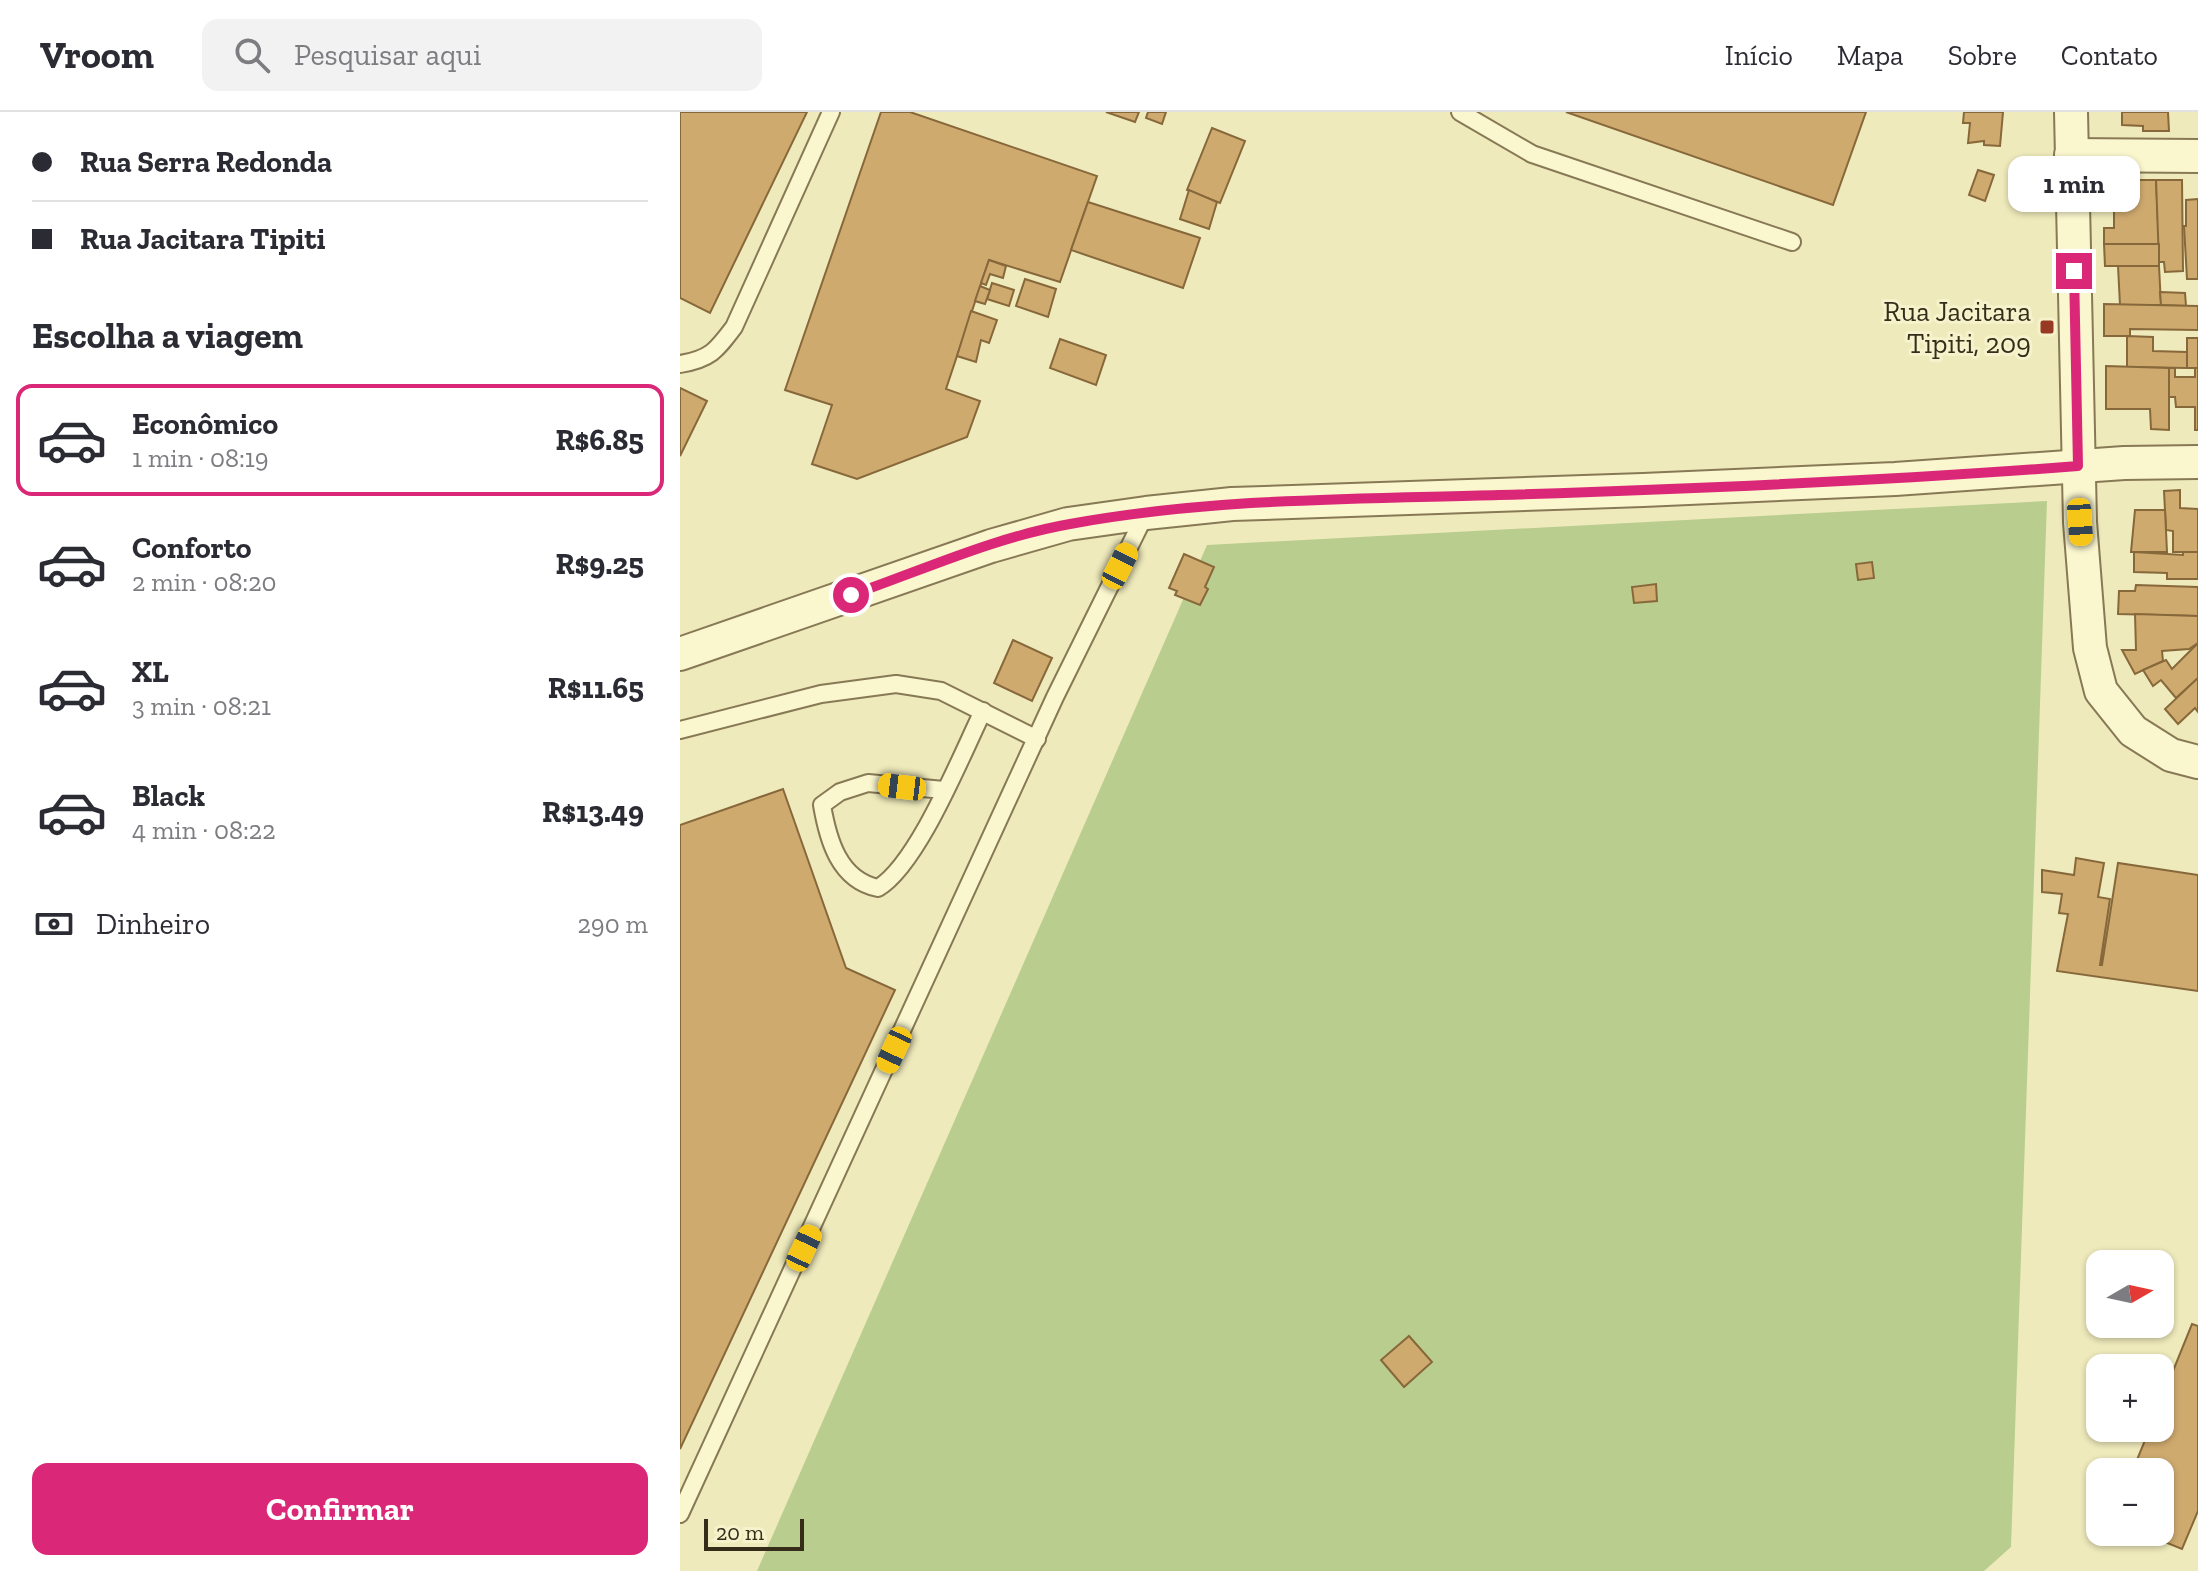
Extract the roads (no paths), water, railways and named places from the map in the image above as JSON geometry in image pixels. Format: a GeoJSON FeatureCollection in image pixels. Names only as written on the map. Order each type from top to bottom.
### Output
{"type":"FeatureCollection","features":[{"type":"Feature","properties":{"kind":"street"},"geometry":{"type":"LineString","coordinates":[[2071,112],[2078,466],[2090,648],[2101,691],[2133,731],[2171,755],[2198,762]]}},
{"type":"Feature","properties":{"kind":"street"},"geometry":{"type":"LineString","coordinates":[[2071,155],[2198,156]]}},
{"type":"Feature","properties":{"kind":"street"},"geometry":{"type":"LineString","coordinates":[[680,654],[991,546],[1068,524],[1146,513],[1232,504],[1643,490],[2198,462]]}},
{"type":"Feature","properties":{"kind":"lane"},"geometry":{"type":"LineString","coordinates":[[680,364],[703,360],[717,349],[734,327],[831,112]]}},
{"type":"Feature","properties":{"kind":"lane"},"geometry":{"type":"LineString","coordinates":[[1460,112],[1532,154],[1792,242]]}},
{"type":"Feature","properties":{"kind":"lane"},"geometry":{"type":"LineString","coordinates":[[680,1514],[1055,697],[1146,513]]}},
{"type":"Feature","properties":{"kind":"lane"},"geometry":{"type":"LineString","coordinates":[[680,730],[821,694],[896,684],[941,691],[1037,739]]}},
{"type":"Feature","properties":{"kind":"lane"},"geometry":{"type":"LineString","coordinates":[[944,790],[868,783],[840,792],[822,805],[826,831],[840,863],[862,884],[878,888],[891,880],[909,859],[944,790],[983,711]]}},
{"type":"Feature","properties":{"kind":"place","name":"Rua Jacitara Tipiti, 209"},"geometry":{"type":"Point","coordinates":[2047,327]}}]}
